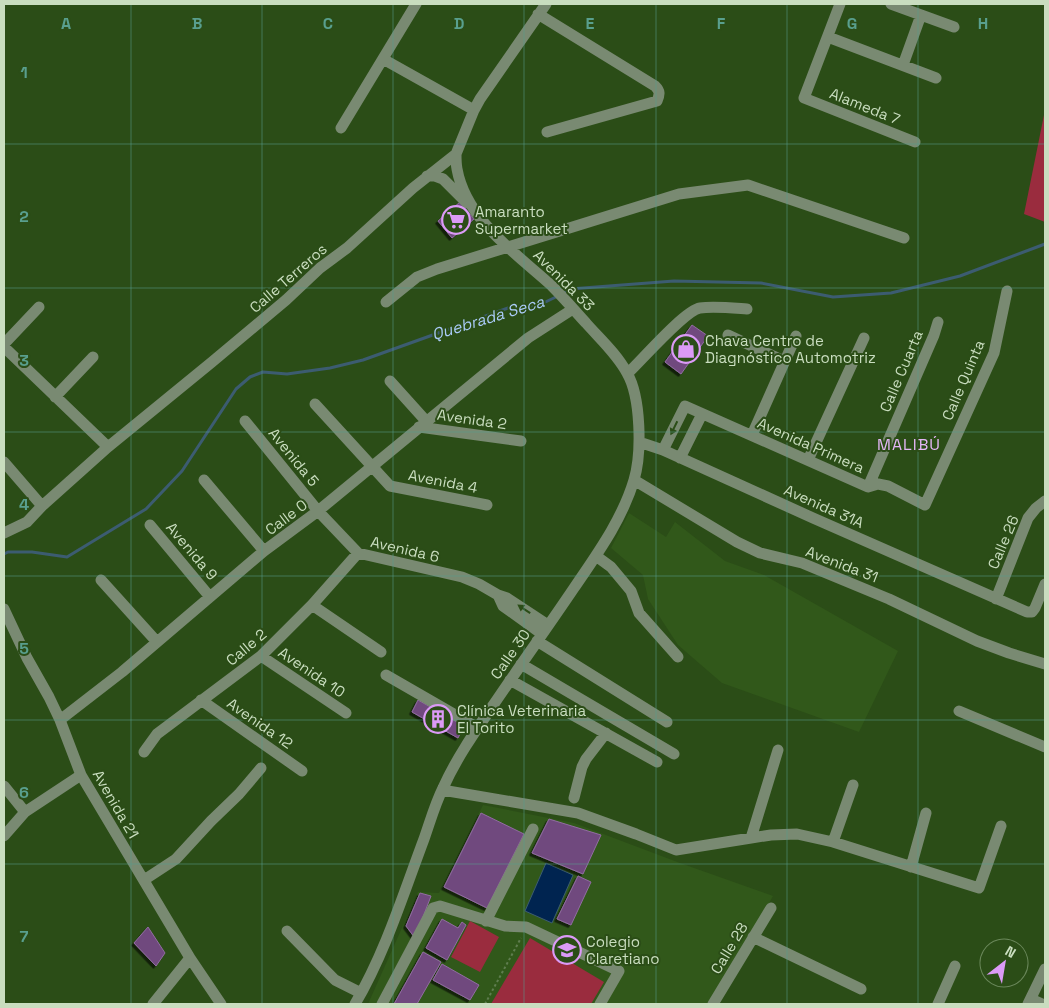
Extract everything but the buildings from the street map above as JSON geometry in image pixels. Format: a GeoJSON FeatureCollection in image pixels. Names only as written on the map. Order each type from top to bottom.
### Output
{"type":"FeatureCollection","features":[{"type":"Feature","properties":{"kind":"street"},"geometry":{"type":"LineString","coordinates":[[341,128],[416,4]]}},
{"type":"Feature","properties":{"kind":"street"},"geometry":{"type":"LineString","coordinates":[[456,154],[480,99],[546,4]]}},
{"type":"Feature","properties":{"kind":"street"},"geometry":{"type":"LineString","coordinates":[[840,4],[828,37],[936,78]]}},
{"type":"Feature","properties":{"kind":"street"},"geometry":{"type":"LineString","coordinates":[[892,4],[954,27]]}},
{"type":"Feature","properties":{"kind":"street"},"geometry":{"type":"LineString","coordinates":[[538,14],[655,86],[659,89],[660,95],[658,101],[547,132]]}},
{"type":"Feature","properties":{"kind":"street"},"geometry":{"type":"LineString","coordinates":[[903,65],[921,15]]}},
{"type":"Feature","properties":{"kind":"street","name":"Alameda 7"},"geometry":{"type":"LineString","coordinates":[[828,37],[804,98],[915,142]]}},
{"type":"Feature","properties":{"kind":"street"},"geometry":{"type":"LineString","coordinates":[[383,59],[474,110]]}},
{"type":"Feature","properties":{"kind":"street","name":"Calle Terreros"},"geometry":{"type":"LineString","coordinates":[[4,533],[27,522],[42,506],[108,447],[278,306],[427,176],[456,154]]}},
{"type":"Feature","properties":{"kind":"street","name":"Avenida 33"},"geometry":{"type":"LineString","coordinates":[[456,154],[457,169],[464,190],[475,210],[494,234],[555,289],[617,358],[628,374]]}},
{"type":"Feature","properties":{"kind":"street"},"geometry":{"type":"LineString","coordinates":[[427,176],[443,179],[475,210]]}},
{"type":"Feature","properties":{"kind":"street"},"geometry":{"type":"LineString","coordinates":[[386,302],[416,277],[437,269],[679,194],[748,185],[904,238]]}},
{"type":"Feature","properties":{"kind":"street","name":"Calle Quinta"},"geometry":{"type":"LineString","coordinates":[[925,506],[994,353],[1007,291]]}},
{"type":"Feature","properties":{"kind":"street"},"geometry":{"type":"LineString","coordinates":[[39,307],[4,345],[108,447]]}},
{"type":"Feature","properties":{"kind":"street"},"geometry":{"type":"LineString","coordinates":[[628,374],[680,320],[698,308],[746,308]]}},
{"type":"Feature","properties":{"kind":"street","name":"Calle 0"},"geometry":{"type":"LineString","coordinates":[[60,720],[122,672],[264,552],[318,511],[528,338],[573,309]]}},
{"type":"Feature","properties":{"kind":"street","name":"Calle Cuarta"},"geometry":{"type":"LineString","coordinates":[[868,487],[938,322]]}},
{"type":"Feature","properties":{"kind":"street"},"geometry":{"type":"LineString","coordinates":[[728,335],[784,361]]}},
{"type":"Feature","properties":{"kind":"street"},"geometry":{"type":"LineString","coordinates":[[752,435],[796,336]]}},
{"type":"Feature","properties":{"kind":"street"},"geometry":{"type":"LineString","coordinates":[[808,460],[864,338]]}},
{"type":"Feature","properties":{"kind":"street"},"geometry":{"type":"LineString","coordinates":[[54,396],[93,356]]}},
{"type":"Feature","properties":{"kind":"street","name":"Calle 30"},"geometry":{"type":"LineString","coordinates":[[355,1004],[374,970],[442,790],[458,759],[596,556],[627,499],[639,462],[638,404],[634,387],[628,374]]}},
{"type":"Feature","properties":{"kind":"street"},"geometry":{"type":"LineString","coordinates":[[390,381],[423,424]]}},
{"type":"Feature","properties":{"kind":"street","name":"Avenida 4"},"geometry":{"type":"LineString","coordinates":[[315,404],[390,486],[487,505]]}},
{"type":"Feature","properties":{"kind":"street","name":"Avenida Primera"},"geometry":{"type":"LineString","coordinates":[[664,450],[685,406],[868,487],[878,484],[888,486],[925,506]]}},
{"type":"Feature","properties":{"kind":"street"},"geometry":{"type":"LineString","coordinates":[[680,458],[702,414]]}},
{"type":"Feature","properties":{"kind":"street","name":"Avenida 5"},"geometry":{"type":"LineString","coordinates":[[245,421],[318,511]]}},
{"type":"Feature","properties":{"kind":"street","name":"Avenida 2"},"geometry":{"type":"LineString","coordinates":[[423,424],[521,442]]}},
{"type":"Feature","properties":{"kind":"street","name":"Avenida 31A"},"geometry":{"type":"LineString","coordinates":[[639,442],[664,450],[1027,612],[1032,612],[1035,608],[1045,584]]}},
{"type":"Feature","properties":{"kind":"street"},"geometry":{"type":"LineString","coordinates":[[4,462],[42,506]]}},
{"type":"Feature","properties":{"kind":"street"},"geometry":{"type":"LineString","coordinates":[[204,480],[264,552]]}},
{"type":"Feature","properties":{"kind":"street","name":"Avenida 31"},"geometry":{"type":"LineString","coordinates":[[634,480],[760,554],[802,563],[889,599],[977,641],[1045,664]]}},
{"type":"Feature","properties":{"kind":"street","name":"Calle 26"},"geometry":{"type":"LineString","coordinates":[[996,599],[1028,518],[1045,501]]}},
{"type":"Feature","properties":{"kind":"street","name":"Avenida 6"},"geometry":{"type":"LineString","coordinates":[[318,511],[358,553],[462,577],[498,595],[503,606],[667,722]]}},
{"type":"Feature","properties":{"kind":"street","name":"Avenida 9"},"geometry":{"type":"LineString","coordinates":[[150,525],[210,597]]}},
{"type":"Feature","properties":{"kind":"street","name":"Calle 2"},"geometry":{"type":"LineString","coordinates":[[144,752],[157,734],[261,656],[312,605],[358,553]]}},
{"type":"Feature","properties":{"kind":"street"},"geometry":{"type":"LineString","coordinates":[[596,556],[611,567],[631,591],[639,613],[678,657]]}},
{"type":"Feature","properties":{"kind":"street"},"geometry":{"type":"LineString","coordinates":[[100,580],[157,642]]}},
{"type":"Feature","properties":{"kind":"street"},"geometry":{"type":"LineString","coordinates":[[312,605],[380,652]]}},
{"type":"Feature","properties":{"kind":"street","name":"Avenida 21"},"geometry":{"type":"LineString","coordinates":[[4,609],[27,658],[49,696],[82,775],[190,958],[221,1004]]}},
{"type":"Feature","properties":{"kind":"street","name":"Avenida 10"},"geometry":{"type":"LineString","coordinates":[[261,656],[346,713]]}},
{"type":"Feature","properties":{"kind":"street"},"geometry":{"type":"LineString","coordinates":[[521,664],[674,754]]}},
{"type":"Feature","properties":{"kind":"street"},"geometry":{"type":"LineString","coordinates":[[386,675],[478,728]]}},
{"type":"Feature","properties":{"kind":"street"},"geometry":{"type":"LineString","coordinates":[[510,680],[657,762]]}},
{"type":"Feature","properties":{"kind":"street","name":"Avenida 12"},"geometry":{"type":"LineString","coordinates":[[201,700],[302,771]]}},
{"type":"Feature","properties":{"kind":"street"},"geometry":{"type":"LineString","coordinates":[[959,711],[1045,747]]}},
{"type":"Feature","properties":{"kind":"street"},"geometry":{"type":"LineString","coordinates":[[574,798],[582,767],[606,733]]}},
{"type":"Feature","properties":{"kind":"street"},"geometry":{"type":"LineString","coordinates":[[751,838],[778,750]]}},
{"type":"Feature","properties":{"kind":"street"},"geometry":{"type":"LineString","coordinates":[[144,880],[176,858],[211,820],[239,794],[261,768]]}},
{"type":"Feature","properties":{"kind":"street"},"geometry":{"type":"LineString","coordinates":[[4,836],[25,812],[82,775]]}},
{"type":"Feature","properties":{"kind":"street"},"geometry":{"type":"LineString","coordinates":[[833,842],[853,785]]}},
{"type":"Feature","properties":{"kind":"street"},"geometry":{"type":"LineString","coordinates":[[4,786],[25,812]]}},
{"type":"Feature","properties":{"kind":"street"},"geometry":{"type":"LineString","coordinates":[[442,790],[578,813],[676,850],[771,835],[798,834],[833,842],[979,888],[1001,826]]}},
{"type":"Feature","properties":{"kind":"street"},"geometry":{"type":"LineString","coordinates":[[911,867],[926,814]]}},
{"type":"Feature","properties":{"kind":"street"},"geometry":{"type":"LineString","coordinates":[[486,921],[533,829]]}},
{"type":"Feature","properties":{"kind":"street"},"geometry":{"type":"LineString","coordinates":[[382,1004],[433,908],[440,906],[505,926],[526,927],[619,971],[600,1004]]}},
{"type":"Feature","properties":{"kind":"street","name":"Calle 28"},"geometry":{"type":"LineString","coordinates":[[713,1004],[771,908]]}},
{"type":"Feature","properties":{"kind":"street"},"geometry":{"type":"LineString","coordinates":[[287,931],[335,980],[361,993]]}},
{"type":"Feature","properties":{"kind":"street"},"geometry":{"type":"LineString","coordinates":[[753,937],[861,989]]}},
{"type":"Feature","properties":{"kind":"street"},"geometry":{"type":"LineString","coordinates":[[153,1004],[190,958]]}},
{"type":"Feature","properties":{"kind":"street"},"geometry":{"type":"LineString","coordinates":[[938,1004],[955,966]]}},
{"type":"Feature","properties":{"kind":"street"},"geometry":{"type":"LineString","coordinates":[[1042,1004],[1030,1001],[1045,969]]}},
{"type":"Feature","properties":{"kind":"path"},"geometry":{"type":"LineString","coordinates":[[485,1004],[526,927]]}},
{"type":"Feature","properties":{"kind":"shaded area"},"geometry":{"type":"Polygon","coordinates":[[[1045,110],[1045,222],[1024,214],[1045,110]]]}},
{"type":"Feature","properties":{"kind":"shaded area"},"geometry":{"type":"Polygon","coordinates":[[[629,513],[666,537],[675,522],[725,561],[764,575],[898,651],[859,732],[722,683],[678,645],[648,599],[643,575],[611,548],[629,513]]]}},
{"type":"Feature","properties":{"kind":"shaded area","name":"Colegio Claretiano"},"geometry":{"type":"Polygon","coordinates":[[[483,805],[574,823],[773,896],[711,1004],[368,1004],[418,892],[439,893],[483,805]]]}},
{"type":"Feature","properties":{"kind":"shaded area"},"geometry":{"type":"Polygon","coordinates":[[[470,921],[499,937],[480,972],[451,957],[470,921]]]}},
{"type":"Feature","properties":{"kind":"shaded area"},"geometry":{"type":"Polygon","coordinates":[[[530,938],[604,982],[591,1004],[491,1004],[530,938]]]}},
{"type":"Feature","properties":{"kind":"water"},"geometry":{"type":"Polygon","coordinates":[[[546,863],[573,875],[552,923],[525,911],[546,863]]]}},
{"type":"Feature","properties":{"kind":"waterway","name":"Quebrada Seca"},"geometry":{"type":"LineString","coordinates":[[563,293],[570,289],[674,281],[761,283],[833,297],[891,293],[960,276],[1045,244]]}},
{"type":"Feature","properties":{"kind":"waterway","name":"Quebrada Seca"},"geometry":{"type":"LineString","coordinates":[[4,554],[8,552],[32,552],[67,557],[146,509],[182,471],[236,389],[250,377],[263,372],[287,374],[330,368],[363,360],[508,308],[537,306],[558,296]]}},
{"type":"Feature","properties":{"kind":"place","name":"Amaranto Supermarket"},"geometry":{"type":"Point","coordinates":[456,220]}},
{"type":"Feature","properties":{"kind":"place","name":"Chava Centro de Diagnóstico Automotriz"},"geometry":{"type":"Point","coordinates":[686,349]}},
{"type":"Feature","properties":{"kind":"place","name":"Clínica Veterinaria El Torito"},"geometry":{"type":"Point","coordinates":[438,719]}},
{"type":"Feature","properties":{"kind":"place","name":"Colegio Claretiano"},"geometry":{"type":"Point","coordinates":[567,950]}},
{"type":"Feature","properties":{"kind":"district","name":"MALIBÚ"},"geometry":{"type":"Point","coordinates":[909,444]}}]}
